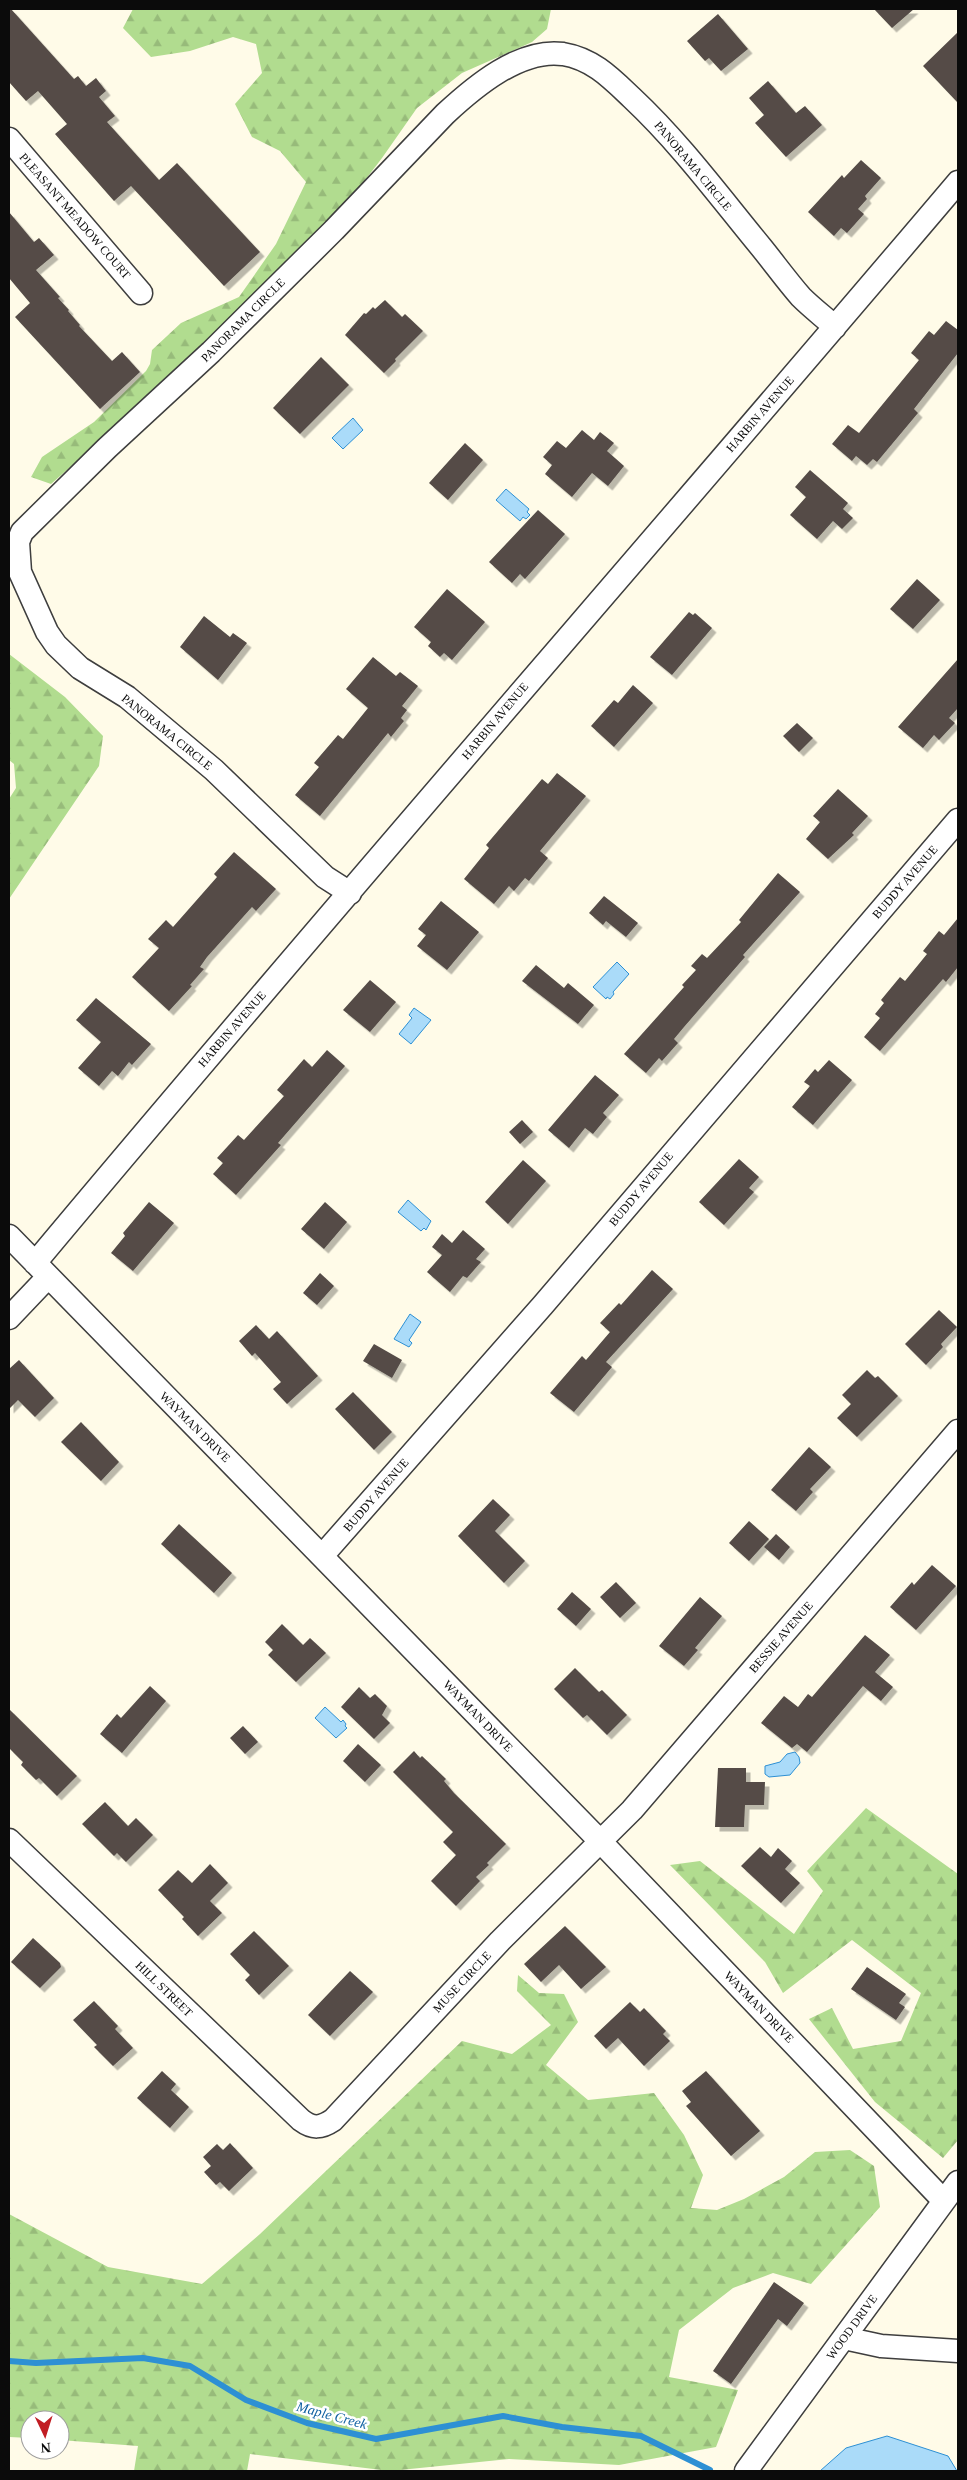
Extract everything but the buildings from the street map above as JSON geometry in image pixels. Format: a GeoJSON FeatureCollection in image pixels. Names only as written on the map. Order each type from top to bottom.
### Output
{"type":"FeatureCollection","features":[{"type":"Feature","properties":{"kind":"street","name":"PANORAMA CIRCLE"},"geometry":{"type":"LineString","coordinates":[[350,894],[325,877],[214,770],[127,697],[80,668],[56,645],[47,632],[20,572],[18,542],[22,532],[107,448],[218,345],[334,230],[445,114],[464,97],[504,68],[516,62],[553,54],[562,54],[578,57],[600,68],[672,138],[802,297],[835,327]]}},
{"type":"Feature","properties":{"kind":"street","name":"PLEASANT MEADOW COURT"},"geometry":{"type":"LineString","coordinates":[[9,138],[141,293]]}},
{"type":"Feature","properties":{"kind":"street","name":"HARBIN AVENUE"},"geometry":{"type":"LineString","coordinates":[[9,1318],[41,1270],[220,1041],[350,894],[501,714],[958,182]]}},
{"type":"Feature","properties":{"kind":"street","name":"BUDDY AVENUE"},"geometry":{"type":"LineString","coordinates":[[322,1556],[543,1305],[670,1154],[958,820]]}},
{"type":"Feature","properties":{"kind":"street","name":"WAYMAN DRIVE"},"geometry":{"type":"LineString","coordinates":[[9,1236],[600,1841],[943,2200]]}},
{"type":"Feature","properties":{"kind":"street","name":"BESSIE AVENUE"},"geometry":{"type":"LineString","coordinates":[[600,1841],[632,1810],[958,1432]]}},
{"type":"Feature","properties":{"kind":"street","name":"HILL STREET"},"geometry":{"type":"LineString","coordinates":[[9,1840],[300,2120],[316,2127],[325,2126]]}},
{"type":"Feature","properties":{"kind":"street","name":"MUSE CIRCLE"},"geometry":{"type":"LineString","coordinates":[[325,2126],[333,2120],[500,1942],[600,1841]]}},
{"type":"Feature","properties":{"kind":"street","name":"WOOD DRIVE"},"geometry":{"type":"LineString","coordinates":[[746,2471],[958,2182]]}},
{"type":"Feature","properties":{"kind":"street"},"geometry":{"type":"LineString","coordinates":[[844,2338],[881,2346],[958,2351]]}},
{"type":"Feature","properties":{"kind":"green space"},"geometry":{"type":"Polygon","coordinates":[[[133,9],[551,9],[547,29],[532,42],[462,73],[417,108],[382,158],[332,223],[117,426],[51,484],[31,477],[42,457],[94,422],[146,371],[150,364],[152,350],[181,323],[239,297],[276,244],[306,182],[280,151],[252,137],[235,104],[262,73],[256,44],[233,37],[190,51],[151,57],[123,28],[133,9]]]}},
{"type":"Feature","properties":{"kind":"green space"},"geometry":{"type":"Polygon","coordinates":[[[9,654],[65,697],[103,736],[99,766],[9,899],[9,799],[16,788],[14,764],[9,760],[9,654]]]}},
{"type":"Feature","properties":{"kind":"green space"},"geometry":{"type":"Polygon","coordinates":[[[866,1808],[958,1874],[958,2140],[943,2158],[875,2102],[809,2019],[832,2008],[853,2049],[901,2041],[921,1993],[852,1940],[783,1993],[765,1962],[670,1865],[700,1861],[794,1934],[823,1891],[807,1871],[866,1808]]]}},
{"type":"Feature","properties":{"kind":"green space"},"geometry":{"type":"Polygon","coordinates":[[[518,1975],[539,1993],[564,1994],[578,2022],[546,2065],[588,2100],[654,2093],[684,2135],[703,2175],[691,2208],[717,2210],[744,2199],[784,2177],[815,2152],[850,2150],[874,2166],[880,2207],[811,2284],[773,2273],[733,2288],[679,2330],[669,2377],[738,2390],[716,2447],[619,2465],[509,2459],[390,2471],[250,2454],[247,2471],[134,2471],[138,2446],[70,2441],[70,2410],[20,2410],[20,2438],[9,2437],[9,2214],[108,2267],[202,2284],[260,2234],[462,2041],[512,2054],[551,2025],[517,1991],[518,1975]]]}},
{"type":"Feature","properties":{"kind":"water"},"geometry":{"type":"Polygon","coordinates":[[[353,418],[363,430],[343,449],[332,438],[353,418]]]}},
{"type":"Feature","properties":{"kind":"water"},"geometry":{"type":"Polygon","coordinates":[[[506,489],[529,509],[527,512],[530,515],[526,519],[523,517],[520,521],[496,500],[506,489]]]}},
{"type":"Feature","properties":{"kind":"water"},"geometry":{"type":"Polygon","coordinates":[[[617,962],[629,974],[613,992],[614,994],[610,999],[607,997],[606,999],[593,987],[617,962]]]}},
{"type":"Feature","properties":{"kind":"water"},"geometry":{"type":"Polygon","coordinates":[[[414,1008],[431,1020],[411,1044],[399,1034],[412,1018],[409,1015],[414,1008]]]}},
{"type":"Feature","properties":{"kind":"water"},"geometry":{"type":"Polygon","coordinates":[[[408,1200],[431,1221],[426,1230],[424,1228],[421,1231],[398,1212],[408,1200]]]}},
{"type":"Feature","properties":{"kind":"water"},"geometry":{"type":"Polygon","coordinates":[[[410,1314],[421,1322],[409,1340],[412,1343],[409,1347],[394,1339],[410,1314]]]}},
{"type":"Feature","properties":{"kind":"water"},"geometry":{"type":"Polygon","coordinates":[[[325,1707],[341,1722],[343,1720],[346,1724],[347,1728],[336,1738],[315,1718],[325,1707]]]}},
{"type":"Feature","properties":{"kind":"water"},"geometry":{"type":"Polygon","coordinates":[[[795,1752],[799,1757],[800,1763],[790,1775],[769,1777],[765,1774],[765,1766],[780,1762],[787,1754],[795,1752]]]}},
{"type":"Feature","properties":{"kind":"water"},"geometry":{"type":"Polygon","coordinates":[[[887,2436],[948,2456],[957,2471],[820,2471],[846,2448],[887,2436]]]}},
{"type":"Feature","properties":{"kind":"waterway","name":"Maple Creek"},"geometry":{"type":"LineString","coordinates":[[9,2361],[36,2363],[143,2358],[190,2366],[246,2400],[307,2423],[376,2439],[503,2416],[562,2427],[641,2436],[710,2470]]}}]}
